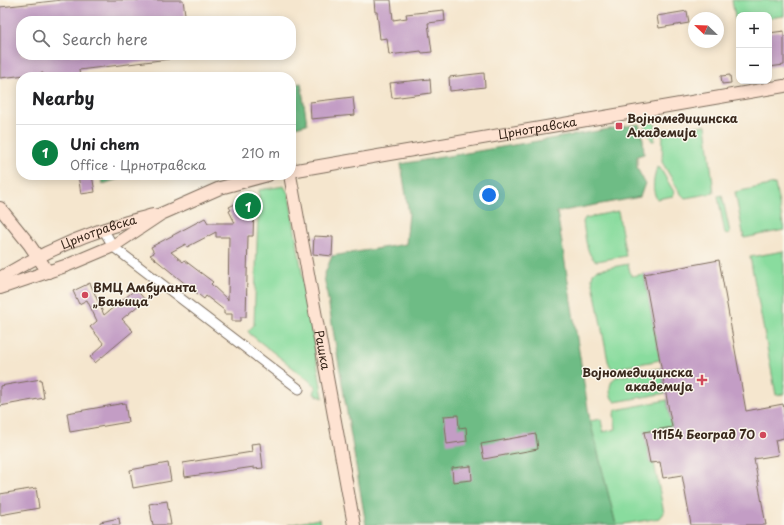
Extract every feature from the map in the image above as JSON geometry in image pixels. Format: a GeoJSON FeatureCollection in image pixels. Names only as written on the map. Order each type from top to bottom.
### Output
{"type":"FeatureCollection","features":[{"type":"Feature","properties":{"kind":"main road","name":"Црнотравска"},"geometry":{"type":"LineString","coordinates":[[296,170],[784,86]]}},
{"type":"Feature","properties":{"kind":"main road","name":"Црнотравска"},"geometry":{"type":"LineString","coordinates":[[0,278],[38,256],[103,229],[161,214],[220,188],[250,180]]}},
{"type":"Feature","properties":{"kind":"main road","name":"Рашка"},"geometry":{"type":"LineString","coordinates":[[291,180],[354,525]]}},
{"type":"Feature","properties":{"kind":"main road"},"geometry":{"type":"LineString","coordinates":[[0,208],[38,256],[48,272]]}},
{"type":"Feature","properties":{"kind":"main road","name":"Црнотравска"},"geometry":{"type":"LineString","coordinates":[[0,288],[48,272],[112,246],[161,214]]}},
{"type":"Feature","properties":{"kind":"street"},"geometry":{"type":"LineString","coordinates":[[103,229],[112,246],[299,389]]}},
{"type":"Feature","properties":{"kind":"green space"},"geometry":{"type":"Polygon","coordinates":[[[732,0],[784,0],[784,16],[772,18],[772,12],[736,12],[736,24],[732,0]]]}},
{"type":"Feature","properties":{"kind":"green space"},"geometry":{"type":"Polygon","coordinates":[[[301,83],[307,124],[296,127],[296,84],[301,83]]]}},
{"type":"Feature","properties":{"kind":"green space"},"geometry":{"type":"Polygon","coordinates":[[[649,122],[654,123],[656,126],[654,141],[652,141],[645,127],[649,122]]]}},
{"type":"Feature","properties":{"kind":"green space"},"geometry":{"type":"Polygon","coordinates":[[[639,124],[643,139],[644,154],[637,156],[637,168],[645,183],[640,197],[557,212],[590,421],[616,525],[366,525],[324,276],[332,256],[406,244],[409,214],[401,164],[639,124]]]}},
{"type":"Feature","properties":{"kind":"green space"},"geometry":{"type":"Polygon","coordinates":[[[706,125],[714,193],[685,198],[680,193],[662,162],[663,130],[706,125]]]}},
{"type":"Feature","properties":{"kind":"green space"},"geometry":{"type":"Polygon","coordinates":[[[657,167],[660,168],[674,192],[673,196],[657,199],[654,192],[654,179],[657,167]]]}},
{"type":"Feature","properties":{"kind":"green space"},"geometry":{"type":"Polygon","coordinates":[[[102,180],[115,180],[103,184],[102,180]]]}},
{"type":"Feature","properties":{"kind":"green space"},"geometry":{"type":"Polygon","coordinates":[[[775,184],[784,230],[744,238],[735,192],[775,184]]]}},
{"type":"Feature","properties":{"kind":"green space"},"geometry":{"type":"Polygon","coordinates":[[[284,186],[289,195],[323,398],[314,394],[316,386],[248,331],[254,325],[259,190],[284,186]]]}},
{"type":"Feature","properties":{"kind":"green space"},"geometry":{"type":"Polygon","coordinates":[[[722,195],[730,233],[725,234],[718,196],[722,195]]]}},
{"type":"Feature","properties":{"kind":"green space"},"geometry":{"type":"Polygon","coordinates":[[[618,211],[626,256],[597,261],[593,259],[588,250],[583,222],[585,218],[618,211]]]}},
{"type":"Feature","properties":{"kind":"green space"},"geometry":{"type":"Polygon","coordinates":[[[784,251],[784,394],[776,395],[750,257],[784,251]]]}},
{"type":"Feature","properties":{"kind":"green space"},"geometry":{"type":"Polygon","coordinates":[[[628,264],[631,276],[644,274],[660,360],[613,369],[608,361],[592,278],[593,273],[597,270],[628,264]]]}},
{"type":"Feature","properties":{"kind":"green space"},"geometry":{"type":"Polygon","coordinates":[[[661,368],[666,393],[615,402],[611,396],[611,382],[616,377],[661,368]]]}},
{"type":"Feature","properties":{"kind":"green space"},"geometry":{"type":"Polygon","coordinates":[[[667,400],[672,427],[645,432],[650,463],[654,463],[664,513],[660,518],[624,525],[616,525],[590,421],[601,419],[603,432],[616,429],[614,414],[616,410],[667,400]]]}},
{"type":"Feature","properties":{"kind":"green space"},"geometry":{"type":"Polygon","coordinates":[[[319,519],[320,525],[288,525],[319,519]]]}},
{"type":"Feature","properties":{"kind":"building"},"geometry":{"type":"Polygon","coordinates":[[[62,0],[183,0],[185,16],[16,16],[16,60],[161,60],[79,70],[79,72],[16,72],[16,76],[0,78],[0,7],[62,0]]]}},
{"type":"Feature","properties":{"kind":"building"},"geometry":{"type":"Polygon","coordinates":[[[374,0],[391,0],[393,20],[407,18],[406,14],[444,10],[445,21],[428,23],[432,52],[422,53],[421,51],[389,55],[387,38],[380,39],[374,0]]]}},
{"type":"Feature","properties":{"kind":"building"},"geometry":{"type":"Polygon","coordinates":[[[687,11],[688,23],[659,28],[657,16],[687,11]]]}},
{"type":"Feature","properties":{"kind":"building"},"geometry":{"type":"Polygon","coordinates":[[[784,31],[784,65],[772,67],[772,33],[784,31]]]}},
{"type":"Feature","properties":{"kind":"building"},"geometry":{"type":"Polygon","coordinates":[[[484,73],[485,87],[450,91],[449,77],[484,73]]]}},
{"type":"Feature","properties":{"kind":"building"},"geometry":{"type":"Polygon","coordinates":[[[730,75],[731,83],[722,84],[721,76],[730,75]]]}},
{"type":"Feature","properties":{"kind":"building"},"geometry":{"type":"Polygon","coordinates":[[[430,79],[431,93],[392,98],[390,83],[430,79]]]}},
{"type":"Feature","properties":{"kind":"building"},"geometry":{"type":"Polygon","coordinates":[[[353,97],[355,115],[311,119],[310,102],[353,97]]]}},
{"type":"Feature","properties":{"kind":"building"},"geometry":{"type":"Polygon","coordinates":[[[79,180],[93,180],[95,192],[81,194],[79,180]]]}},
{"type":"Feature","properties":{"kind":"building"},"geometry":{"type":"Polygon","coordinates":[[[237,203],[254,204],[253,236],[248,236],[246,317],[241,317],[241,321],[232,321],[232,314],[224,314],[224,310],[206,296],[204,299],[150,255],[154,253],[151,247],[205,218],[208,223],[235,223],[229,211],[231,210],[229,207],[237,203]],[[216,232],[187,247],[186,244],[171,252],[213,282],[211,284],[228,300],[229,237],[216,237],[216,232]]]}},
{"type":"Feature","properties":{"kind":"building"},"geometry":{"type":"Polygon","coordinates":[[[314,236],[333,237],[332,256],[313,254],[314,236]]]}},
{"type":"Feature","properties":{"kind":"building","name":"Војномедицинска академија"},"geometry":{"type":"Polygon","coordinates":[[[719,260],[746,411],[783,404],[784,438],[775,440],[778,455],[754,459],[766,525],[691,525],[682,475],[663,478],[660,462],[650,463],[644,432],[672,427],[644,274],[719,260]]]}},
{"type":"Feature","properties":{"kind":"building"},"geometry":{"type":"Polygon","coordinates":[[[90,283],[104,315],[136,289],[145,300],[122,319],[133,331],[95,363],[90,357],[104,344],[90,327],[97,321],[87,300],[79,304],[73,291],[90,283]]]}},
{"type":"Feature","properties":{"kind":"building"},"geometry":{"type":"Polygon","coordinates":[[[41,379],[44,398],[0,406],[0,386],[41,379]]]}},
{"type":"Feature","properties":{"kind":"building"},"geometry":{"type":"Polygon","coordinates":[[[125,403],[128,422],[70,432],[67,413],[125,403]]]}},
{"type":"Feature","properties":{"kind":"building"},"geometry":{"type":"Polygon","coordinates":[[[458,415],[459,428],[466,427],[467,441],[447,444],[444,416],[458,415]]]}},
{"type":"Feature","properties":{"kind":"building"},"geometry":{"type":"Polygon","coordinates":[[[536,434],[538,449],[484,459],[481,444],[536,434]]]}},
{"type":"Feature","properties":{"kind":"building"},"geometry":{"type":"Polygon","coordinates":[[[260,443],[263,468],[254,469],[254,467],[185,477],[183,463],[252,452],[251,444],[260,443]]]}},
{"type":"Feature","properties":{"kind":"building"},"geometry":{"type":"Polygon","coordinates":[[[168,463],[171,481],[133,488],[130,470],[168,463]]]}},
{"type":"Feature","properties":{"kind":"building"},"geometry":{"type":"Polygon","coordinates":[[[471,466],[472,480],[453,482],[452,468],[471,466]]]}},
{"type":"Feature","properties":{"kind":"building"},"geometry":{"type":"Polygon","coordinates":[[[36,488],[39,508],[0,515],[0,494],[36,488]]]}},
{"type":"Feature","properties":{"kind":"building"},"geometry":{"type":"Polygon","coordinates":[[[167,501],[171,525],[153,525],[149,504],[167,501]]]}},
{"type":"Feature","properties":{"kind":"building"},"geometry":{"type":"Polygon","coordinates":[[[119,518],[120,525],[100,525],[100,522],[119,518]]]}},
{"type":"Feature","properties":{"kind":"place","name":"Војномедицинска Академија"},"geometry":{"type":"Point","coordinates":[619,126]}},
{"type":"Feature","properties":{"kind":"place","name":"Uni chem"},"geometry":{"type":"Point","coordinates":[248,206]}},
{"type":"Feature","properties":{"kind":"place","name":"ВМЦ Амбуланта „Бањица”"},"geometry":{"type":"Point","coordinates":[85,295]}},
{"type":"Feature","properties":{"kind":"place","name":"Војномедицинска академија"},"geometry":{"type":"Point","coordinates":[702,380]}},
{"type":"Feature","properties":{"kind":"place","name":"11154 Београд 70"},"geometry":{"type":"Point","coordinates":[763,435]}}]}
